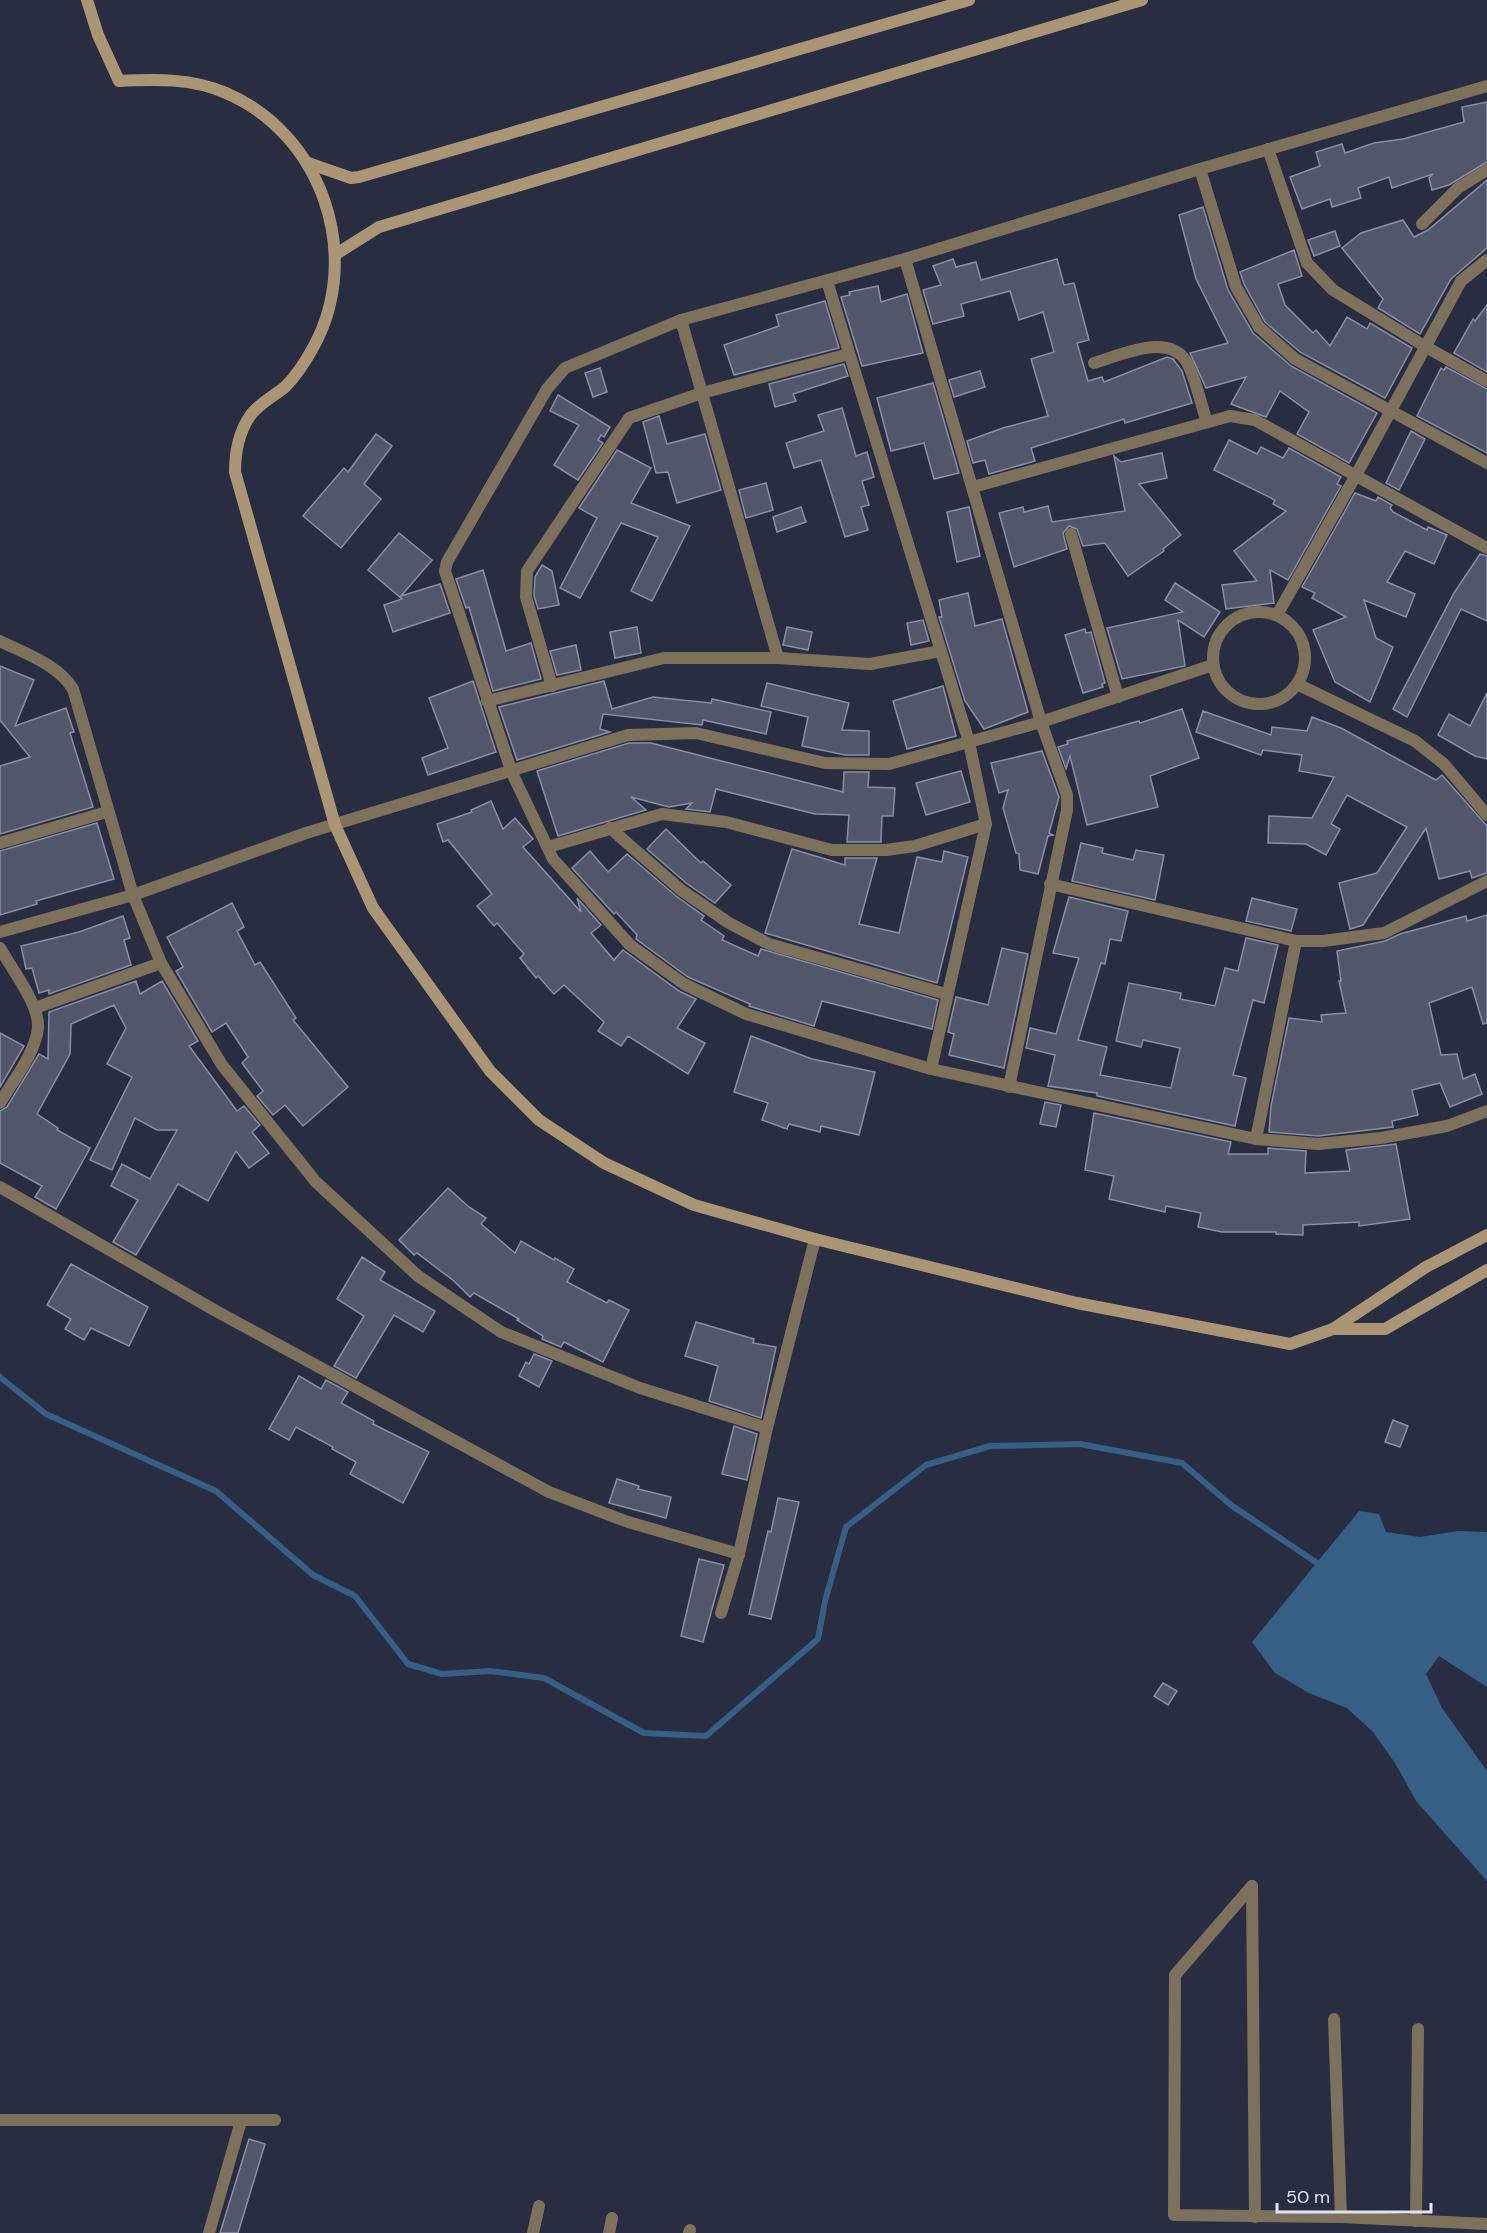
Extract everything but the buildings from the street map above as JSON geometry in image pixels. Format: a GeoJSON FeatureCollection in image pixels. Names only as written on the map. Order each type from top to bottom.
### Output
{"type":"FeatureCollection","features":[{"type":"Feature","properties":{"kind":"street"},"geometry":{"type":"LineString","coordinates":[[87,0],[98,35],[119,81],[173,79],[226,93],[272,121],[308,163],[322,191],[329,212],[336,254],[331,301],[314,346],[286,385],[250,415],[235,452],[235,472],[335,825],[373,908],[490,1071],[539,1120],[604,1163],[694,1204],[815,1239],[1077,1303],[1290,1344],[1334,1329],[1426,1267],[1487,1235]]}},
{"type":"Feature","properties":{"kind":"street"},"geometry":{"type":"LineString","coordinates":[[308,163],[351,178],[359,177],[969,0]]}},
{"type":"Feature","properties":{"kind":"street"},"geometry":{"type":"LineString","coordinates":[[336,254],[379,227],[1142,0]]}},
{"type":"Feature","properties":{"kind":"street"},"geometry":{"type":"LineString","coordinates":[[1487,86],[1200,169],[905,259],[681,320],[565,368],[547,389],[447,562],[447,582],[512,773],[554,859],[630,945],[684,984],[746,1014],[931,1069],[1256,1139],[1318,1144],[1381,1138],[1447,1126],[1487,1111]]}},
{"type":"Feature","properties":{"kind":"street"},"geometry":{"type":"LineString","coordinates":[[1268,149],[1307,263],[1333,290],[1425,347],[1487,381]]}},
{"type":"Feature","properties":{"kind":"street"},"geometry":{"type":"LineString","coordinates":[[1200,169],[1236,287],[1259,327],[1295,358],[1487,463]]}},
{"type":"Feature","properties":{"kind":"street"},"geometry":{"type":"LineString","coordinates":[[1422,224],[1458,188],[1487,170]]}},
{"type":"Feature","properties":{"kind":"street"},"geometry":{"type":"LineString","coordinates":[[905,259],[1041,722],[1067,802],[1009,1087]]}},
{"type":"Feature","properties":{"kind":"street"},"geometry":{"type":"LineString","coordinates":[[1277,615],[1391,412],[1461,281],[1487,260]]}},
{"type":"Feature","properties":{"kind":"street"},"geometry":{"type":"LineString","coordinates":[[827,281],[969,742],[986,824],[931,1069]]}},
{"type":"Feature","properties":{"kind":"street"},"geometry":{"type":"LineString","coordinates":[[681,320],[778,658]]}},
{"type":"Feature","properties":{"kind":"street"},"geometry":{"type":"LineString","coordinates":[[1095,363],[1155,346],[1173,350],[1186,360],[1207,422]]}},
{"type":"Feature","properties":{"kind":"street"},"geometry":{"type":"LineString","coordinates":[[552,686],[526,597],[527,571],[629,418],[702,393],[849,354]]}},
{"type":"Feature","properties":{"kind":"street"},"geometry":{"type":"LineString","coordinates":[[973,487],[1230,416],[1255,420],[1487,548]]}},
{"type":"Feature","properties":{"kind":"street"},"geometry":{"type":"LineString","coordinates":[[1071,534],[1118,696]]}},
{"type":"Feature","properties":{"kind":"street"},"geometry":{"type":"LineString","coordinates":[[1263,611],[1277,615],[1289,622],[1304,644],[1304,672],[1287,695],[1272,702],[1256,704],[1241,701],[1227,692],[1218,680],[1213,665],[1213,651],[1225,626],[1249,612],[1263,611]]}},
{"type":"Feature","properties":{"kind":"street"},"geometry":{"type":"LineString","coordinates":[[0,641],[54,668],[64,675],[73,689],[107,812],[133,894],[161,963],[222,1065],[316,1182],[418,1276],[501,1332],[640,1388],[766,1428]]}},
{"type":"Feature","properties":{"kind":"street"},"geometry":{"type":"LineString","coordinates":[[487,702],[663,658],[778,658],[870,664],[941,651]]}},
{"type":"Feature","properties":{"kind":"street"},"geometry":{"type":"LineString","coordinates":[[0,932],[133,894],[335,825],[512,773],[628,735],[696,733],[825,763],[889,764],[1041,722],[1213,665]]}},
{"type":"Feature","properties":{"kind":"street"},"geometry":{"type":"LineString","coordinates":[[1297,684],[1414,741],[1444,764],[1487,815]]}},
{"type":"Feature","properties":{"kind":"street"},"geometry":{"type":"LineString","coordinates":[[0,843],[107,812]]}},
{"type":"Feature","properties":{"kind":"street"},"geometry":{"type":"LineString","coordinates":[[548,847],[662,814],[726,822],[832,850],[886,850],[915,846],[986,824]]}},
{"type":"Feature","properties":{"kind":"street"},"geometry":{"type":"LineString","coordinates":[[610,828],[681,890],[729,922],[769,944],[946,994]]}},
{"type":"Feature","properties":{"kind":"street"},"geometry":{"type":"LineString","coordinates":[[1050,884],[1296,941],[1323,941],[1384,933],[1487,881]]}},
{"type":"Feature","properties":{"kind":"street"},"geometry":{"type":"LineString","coordinates":[[1256,1139],[1296,941]]}},
{"type":"Feature","properties":{"kind":"street"},"geometry":{"type":"LineString","coordinates":[[0,948],[34,1008],[38,1027],[33,1046],[0,1103]]}},
{"type":"Feature","properties":{"kind":"street"},"geometry":{"type":"LineString","coordinates":[[34,1008],[161,963]]}},
{"type":"Feature","properties":{"kind":"street"},"geometry":{"type":"LineString","coordinates":[[0,1187],[216,1311],[549,1492],[628,1522],[739,1554]]}},
{"type":"Feature","properties":{"kind":"street"},"geometry":{"type":"LineString","coordinates":[[721,1613],[739,1554],[766,1428],[815,1239]]}},
{"type":"Feature","properties":{"kind":"street"},"geometry":{"type":"LineString","coordinates":[[1334,1329],[1385,1329],[1487,1270]]}},
{"type":"Feature","properties":{"kind":"street"},"geometry":{"type":"LineString","coordinates":[[1256,2217],[1252,1886],[1175,1975],[1174,2215],[1256,2217],[1341,2217],[1487,2224]]}},
{"type":"Feature","properties":{"kind":"street"},"geometry":{"type":"LineString","coordinates":[[1334,2019],[1341,2217]]}},
{"type":"Feature","properties":{"kind":"street"},"geometry":{"type":"LineString","coordinates":[[1416,2221],[1418,2029]]}},
{"type":"Feature","properties":{"kind":"street"},"geometry":{"type":"LineString","coordinates":[[0,2120],[275,2120]]}},
{"type":"Feature","properties":{"kind":"street"},"geometry":{"type":"LineString","coordinates":[[209,2233],[241,2121]]}},
{"type":"Feature","properties":{"kind":"street"},"geometry":{"type":"LineString","coordinates":[[533,2233],[539,2206]]}},
{"type":"Feature","properties":{"kind":"street"},"geometry":{"type":"LineString","coordinates":[[609,2233],[612,2218]]}},
{"type":"Feature","properties":{"kind":"water"},"geometry":{"type":"Polygon","coordinates":[[[1359,1511],[1379,1514],[1386,1532],[1420,1537],[1458,1531],[1487,1532],[1487,1687],[1439,1656],[1426,1674],[1442,1708],[1487,1771],[1487,1881],[1416,1801],[1395,1763],[1373,1732],[1347,1708],[1309,1693],[1275,1673],[1252,1642],[1359,1511]]]}},
{"type":"Feature","properties":{"kind":"waterway"},"geometry":{"type":"LineString","coordinates":[[0,1377],[46,1414],[216,1491],[313,1575],[355,1596],[408,1664],[442,1674],[490,1671],[544,1678],[644,1733],[706,1736],[818,1639],[825,1601],[846,1527],[926,1465],[990,1446],[1080,1444],[1182,1463],[1231,1505],[1323,1567]]}}]}
